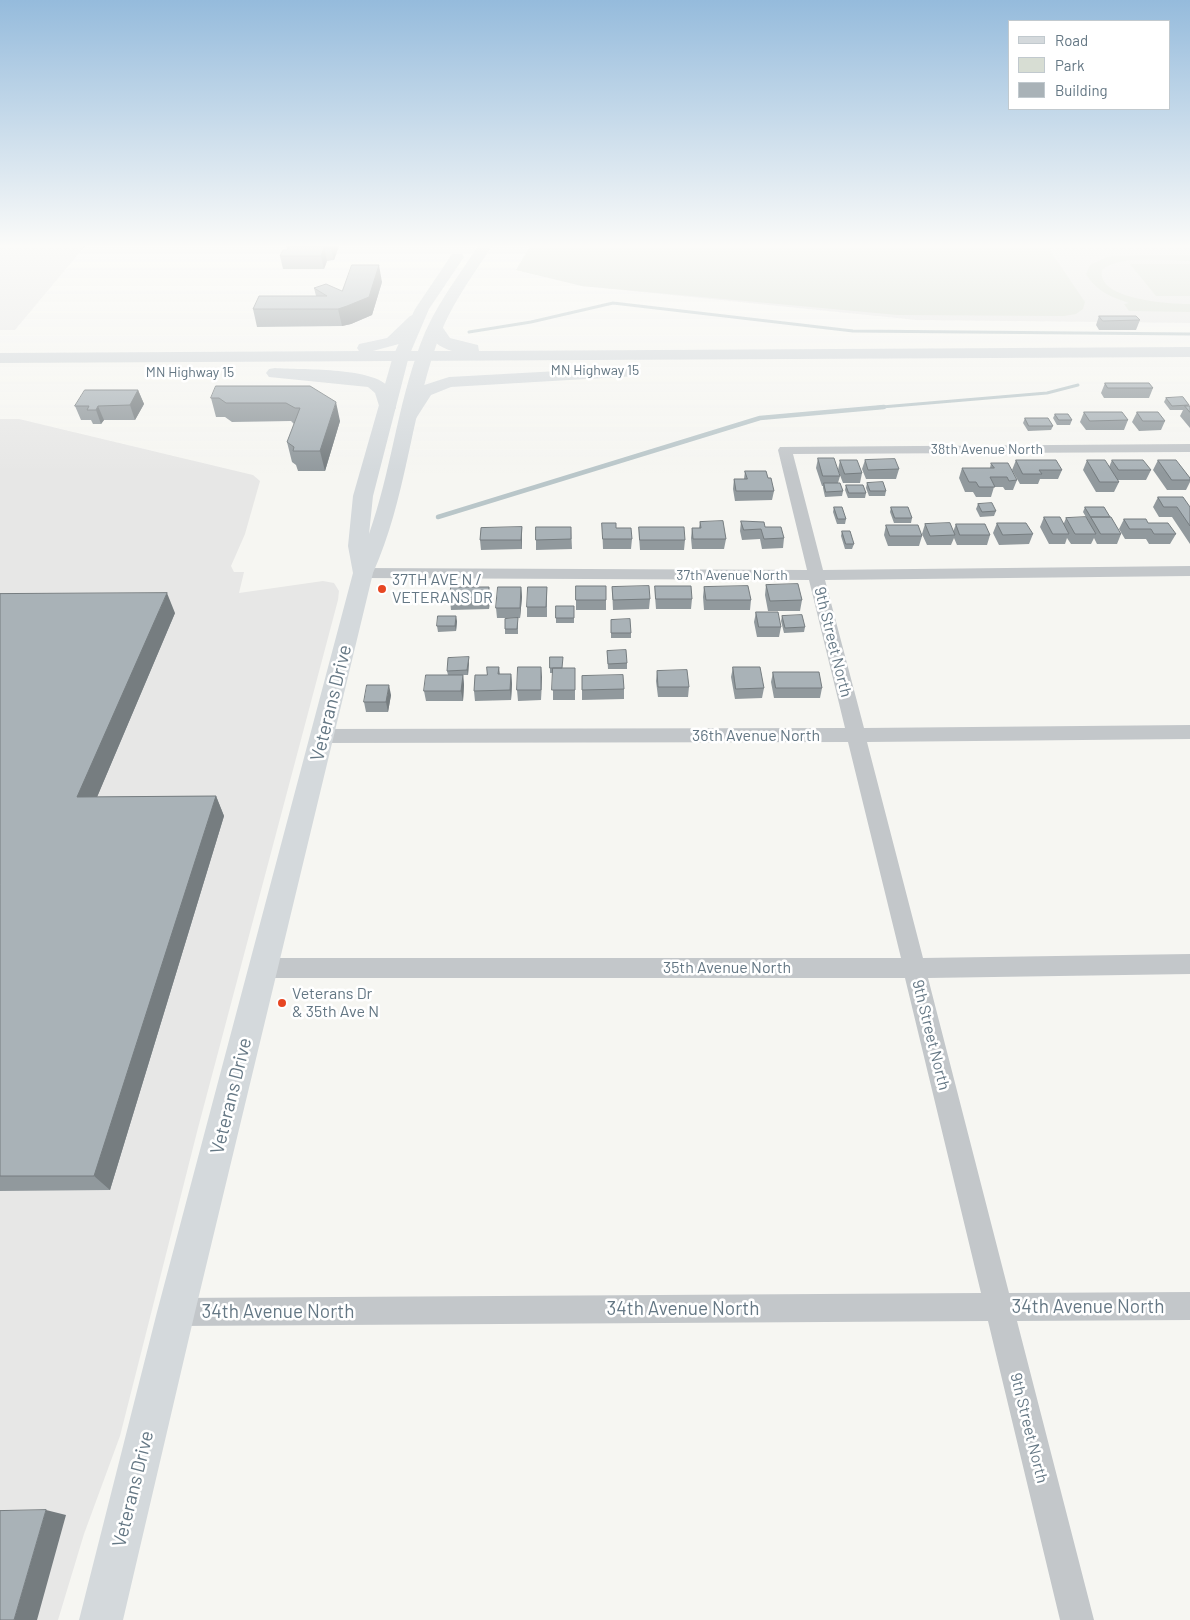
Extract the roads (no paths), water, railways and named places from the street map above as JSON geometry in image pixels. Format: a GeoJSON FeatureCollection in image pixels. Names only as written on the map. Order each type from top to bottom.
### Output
{"type":"FeatureCollection","features":[{"type":"Feature","properties":{"kind":"highway"},"geometry":{"type":"LineString","coordinates":[[191,357],[375,347],[398,338],[414,322]]}},
{"type":"Feature","properties":{"kind":"highway"},"geometry":{"type":"LineString","coordinates":[[435,328],[436,335],[445,342],[465,348],[641,354]]}},
{"type":"Feature","properties":{"kind":"highway","name":"MN Highway 15"},"geometry":{"type":"LineString","coordinates":[[422,363],[641,354],[1190,352]]}},
{"type":"Feature","properties":{"kind":"highway","name":"MN Highway 15"},"geometry":{"type":"LineString","coordinates":[[0,358],[191,357],[676,370],[1190,368]]}},
{"type":"Feature","properties":{"kind":"highway","name":"MN Highway 15"},"geometry":{"type":"LineString","coordinates":[[0,373],[251,372],[400,363]]}},
{"type":"Feature","properties":{"kind":"highway"},"geometry":{"type":"LineString","coordinates":[[409,416],[424,392],[449,382],[676,370]]}},
{"type":"Feature","properties":{"kind":"highway"},"geometry":{"type":"LineString","coordinates":[[251,372],[366,380],[384,391],[387,408]]}},
{"type":"Feature","properties":{"kind":"main road","name":"Veterans Drive"},"geometry":{"type":"LineString","coordinates":[[363,573],[358,546],[363,496],[400,363],[415,322]]}},
{"type":"Feature","properties":{"kind":"main road","name":"Veterans Drive"},"geometry":{"type":"LineString","coordinates":[[101,1620],[176,1312],[363,573],[379,538],[422,363],[438,322]]}},
{"type":"Feature","properties":{"kind":"street","name":"38th Avenue North"},"geometry":{"type":"LineString","coordinates":[[785,450],[1188,452]]}},
{"type":"Feature","properties":{"kind":"street","name":"9th Street North"},"geometry":{"type":"LineString","coordinates":[[785,450],[1077,1620]]}},
{"type":"Feature","properties":{"kind":"street","name":"37th Avenue North"},"geometry":{"type":"LineString","coordinates":[[363,573],[816,575],[1190,571]]}},
{"type":"Feature","properties":{"kind":"street","name":"36th Avenue North"},"geometry":{"type":"LineString","coordinates":[[322,736],[856,736],[1190,732]]}},
{"type":"Feature","properties":{"kind":"street","name":"35th Avenue North"},"geometry":{"type":"LineString","coordinates":[[263,968],[914,968],[1190,964]]}},
{"type":"Feature","properties":{"kind":"street","name":"34th Avenue North"},"geometry":{"type":"LineString","coordinates":[[176,1312],[1190,1306]]}},
{"type":"Feature","properties":{"kind":"waterway"},"geometry":{"type":"LineString","coordinates":[[469,332],[533,322]]}},
{"type":"Feature","properties":{"kind":"waterway"},"geometry":{"type":"LineString","coordinates":[[772,322],[853,331],[1190,334]]}},
{"type":"Feature","properties":{"kind":"waterway"},"geometry":{"type":"LineString","coordinates":[[870,408],[1047,393],[1078,385]]}},
{"type":"Feature","properties":{"kind":"waterway"},"geometry":{"type":"LineString","coordinates":[[438,517],[760,418],[884,407]]}},
{"type":"Feature","properties":{"kind":"place","name":"37TH AVE N / VETERANS DR"},"geometry":{"type":"Point","coordinates":[382,589]}},
{"type":"Feature","properties":{"kind":"place","name":"Veterans Dr & 35th Ave N"},"geometry":{"type":"Point","coordinates":[282,1003]}}]}
